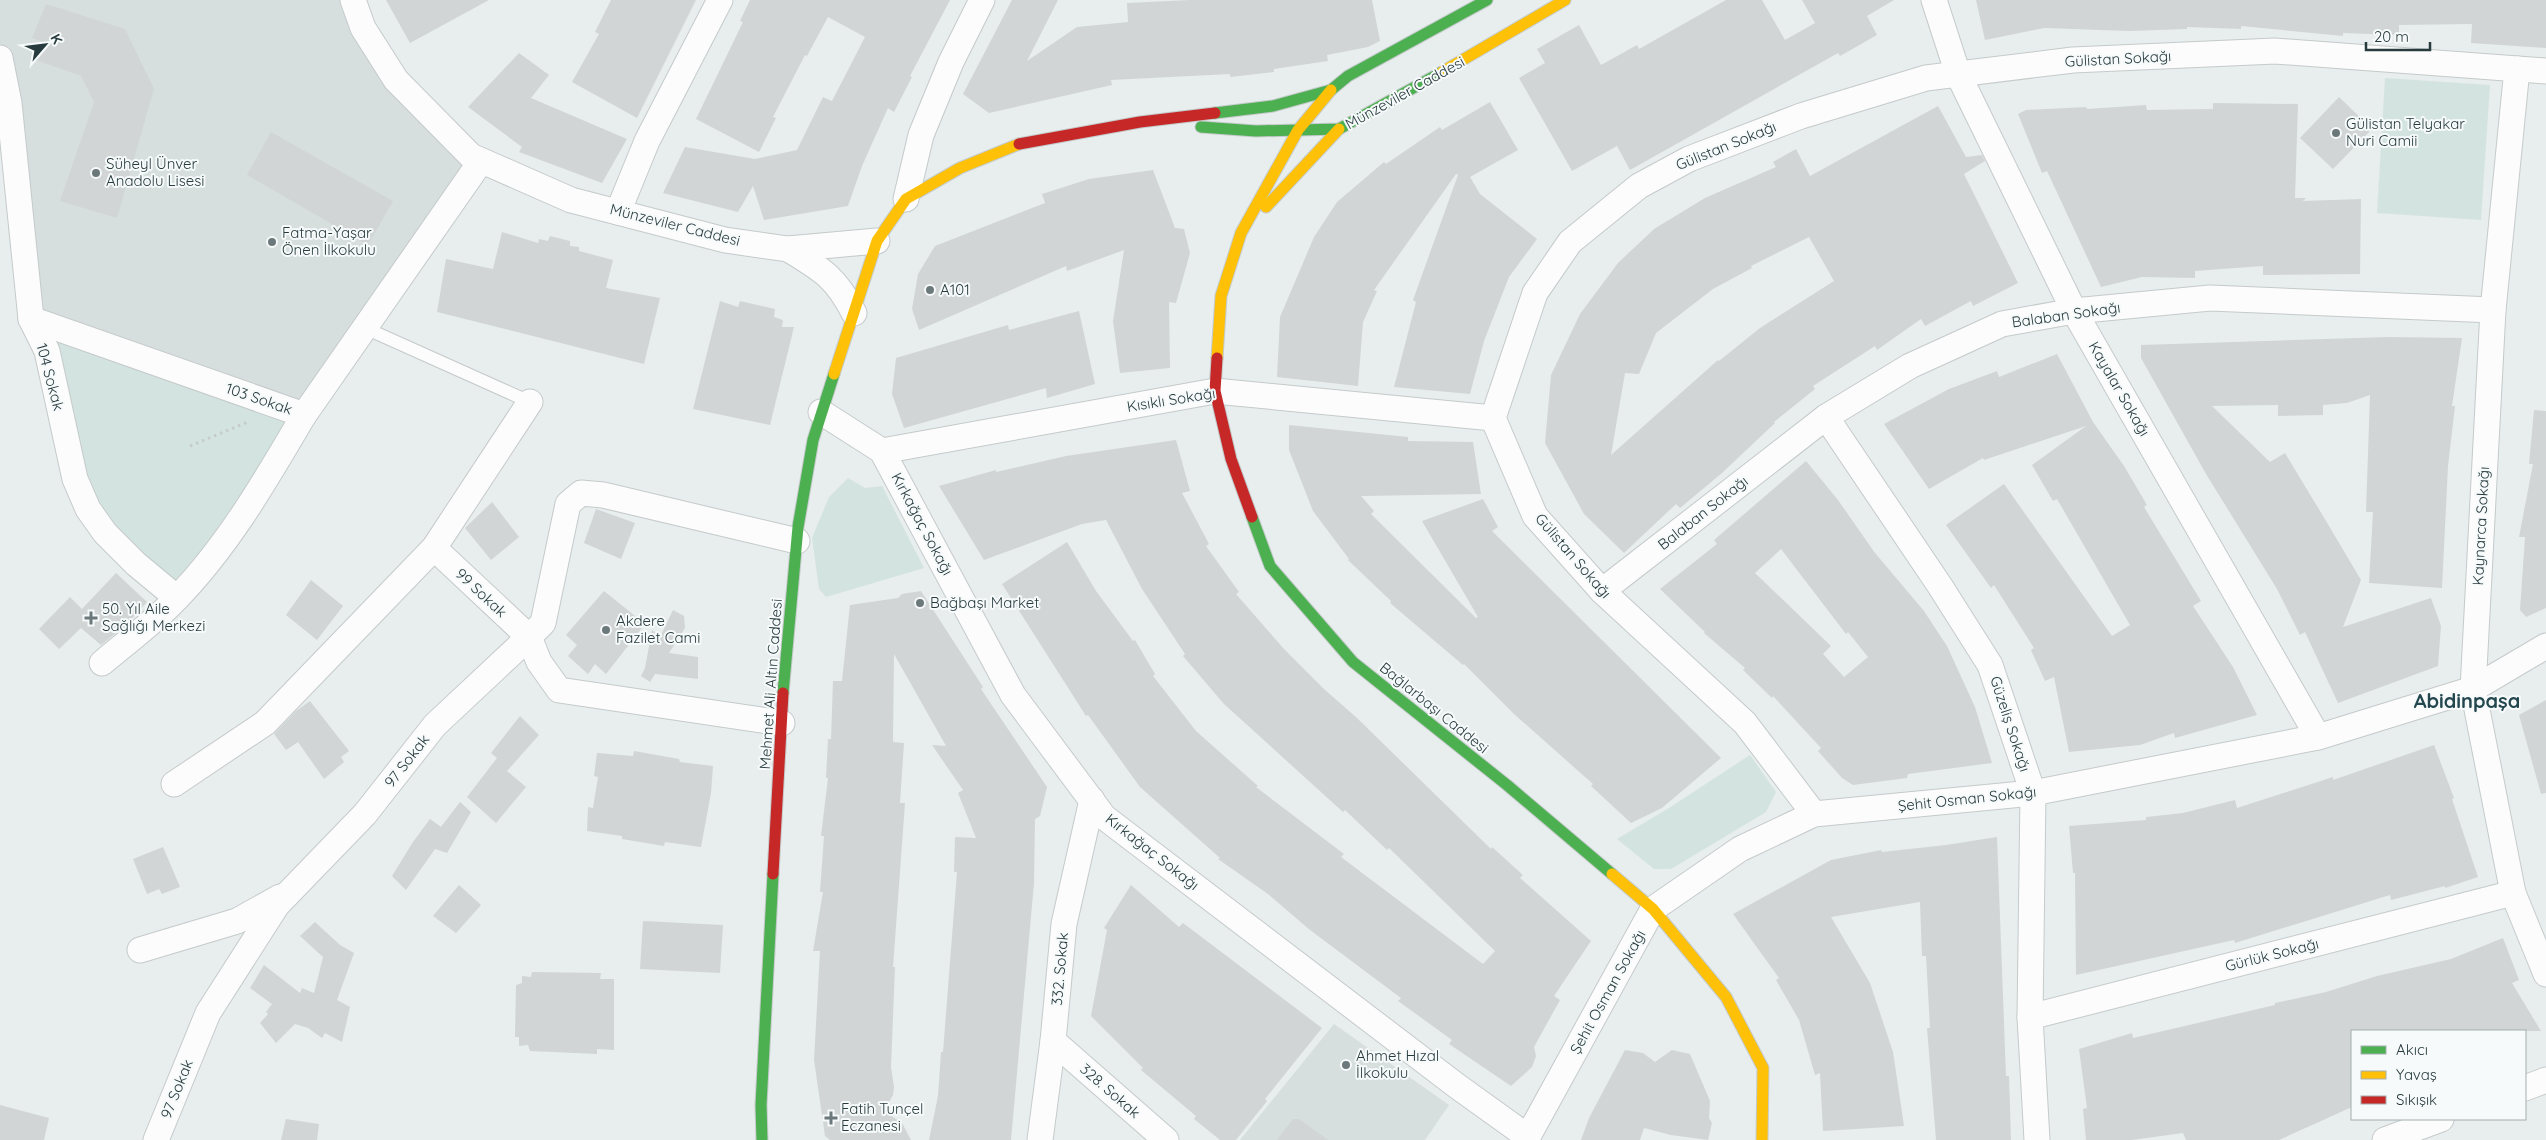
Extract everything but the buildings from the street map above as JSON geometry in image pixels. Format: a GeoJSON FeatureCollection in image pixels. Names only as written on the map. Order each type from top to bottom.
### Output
{"type":"FeatureCollection","features":[{"type":"Feature","properties":{"kind":"street","name":"Münzeviler Caddesi"},"geometry":{"type":"LineString","coordinates":[[352,0],[363,28],[396,80],[471,156],[571,200],[725,240],[788,248],[877,241],[906,199],[960,168],[1015,145],[1140,122],[1273,106],[1331,90],[1348,76],[1488,0]]}},
{"type":"Feature","properties":{"kind":"street"},"geometry":{"type":"LineString","coordinates":[[618,212],[648,141],[720,0]]}},
{"type":"Feature","properties":{"kind":"street"},"geometry":{"type":"LineString","coordinates":[[906,199],[921,135],[952,62],[982,0]]}},
{"type":"Feature","properties":{"kind":"street","name":"Münzeviler Caddesi"},"geometry":{"type":"LineString","coordinates":[[1140,122],[1256,131],[1339,130],[1510,34],[1565,0]]}},
{"type":"Feature","properties":{"kind":"street","name":"Kayalar Sokağı"},"geometry":{"type":"LineString","coordinates":[[1934,0],[1958,74],[2074,310],[2318,737]]}},
{"type":"Feature","properties":{"kind":"street","name":"Gülistan Sokağı"},"geometry":{"type":"LineString","coordinates":[[1814,814],[1745,723],[1602,591],[1535,516],[1493,418],[1535,293],[1570,242],[1639,186],[1689,158],[1800,116],[1926,78],[2073,60],[2276,52],[2546,71]]}},
{"type":"Feature","properties":{"kind":"street","name":"104 Sokak"},"geometry":{"type":"LineString","coordinates":[[0,58],[9,103],[31,319],[47,351],[75,480],[88,509],[105,533],[140,568],[177,598]]}},
{"type":"Feature","properties":{"kind":"street","name":"Kaynarca Sokağı"},"geometry":{"type":"LineString","coordinates":[[2517,69],[2493,310],[2473,689],[2513,893],[2546,974]]}},
{"type":"Feature","properties":{"kind":"street"},"geometry":{"type":"LineString","coordinates":[[1331,90],[1339,130]]}},
{"type":"Feature","properties":{"kind":"street","name":"Bağlarbaşı Caddesi"},"geometry":{"type":"LineString","coordinates":[[1331,90],[1298,130],[1270,177],[1242,233],[1221,296],[1215,391],[1231,459],[1270,566],[1353,662],[1507,785],[1653,909],[1726,997],[1763,1068],[1762,1140]]}},
{"type":"Feature","properties":{"kind":"street","name":"Bağlarbaşı Caddesi"},"geometry":{"type":"LineString","coordinates":[[1242,233],[1339,130]]}},
{"type":"Feature","properties":{"kind":"street","name":"Bağlarbaşı Caddesi"},"geometry":{"type":"LineString","coordinates":[[1256,131],[1269,151],[1270,177]]}},
{"type":"Feature","properties":{"kind":"street"},"geometry":{"type":"LineString","coordinates":[[293,411],[365,328],[481,161]]}},
{"type":"Feature","properties":{"kind":"street","name":"Mehmet Ali Altın Caddesi"},"geometry":{"type":"LineString","coordinates":[[762,1140],[762,1105],[782,724],[797,541],[813,440],[877,241]]}},
{"type":"Feature","properties":{"kind":"street"},"geometry":{"type":"LineString","coordinates":[[788,248],[825,271],[843,290],[854,313]]}},
{"type":"Feature","properties":{"kind":"street","name":"Balaban Sokağı"},"geometry":{"type":"LineString","coordinates":[[1602,591],[1826,417],[1910,366],[2002,324],[2074,310],[2210,298],[2493,310]]}},
{"type":"Feature","properties":{"kind":"street","name":"103 Sokak"},"geometry":{"type":"LineString","coordinates":[[31,319],[293,411],[262,487],[216,550],[177,598],[102,663]]}},
{"type":"Feature","properties":{"kind":"street","name":"Kısıklı Sokağı"},"geometry":{"type":"LineString","coordinates":[[882,451],[1215,391],[1493,418]]}},
{"type":"Feature","properties":{"kind":"street"},"geometry":{"type":"LineString","coordinates":[[174,784],[265,723],[434,548],[530,402]]}},
{"type":"Feature","properties":{"kind":"street","name":"Kırkağaç Sokağı"},"geometry":{"type":"LineString","coordinates":[[821,412],[882,451],[1013,695],[1104,817],[1527,1138]]}},
{"type":"Feature","properties":{"kind":"street","name":"Güzeliş Sokağı"},"geometry":{"type":"LineString","coordinates":[[1826,417],[1990,665],[2032,793],[2030,1017],[2037,1140]]}},
{"type":"Feature","properties":{"kind":"street","name":"97 Sokak"},"geometry":{"type":"LineString","coordinates":[[156,1140],[208,1013],[276,905],[365,814],[435,725],[542,623],[568,504],[581,492],[603,495],[797,541]]}},
{"type":"Feature","properties":{"kind":"street","name":"99 Sokak"},"geometry":{"type":"LineString","coordinates":[[434,548],[529,637]]}},
{"type":"Feature","properties":{"kind":"street"},"geometry":{"type":"LineString","coordinates":[[529,637],[539,662],[559,690],[782,724]]}},
{"type":"Feature","properties":{"kind":"street","name":"Şehit Osman Sokağı"},"geometry":{"type":"LineString","coordinates":[[1527,1138],[1653,909],[1740,849],[1814,814],[2032,793],[2318,737],[2473,689],[2546,646]]}},
{"type":"Feature","properties":{"kind":"street","name":"332. Sokak"},"geometry":{"type":"LineString","coordinates":[[1040,1140],[1053,1041],[1064,924],[1092,800]]}},
{"type":"Feature","properties":{"kind":"street"},"geometry":{"type":"LineString","coordinates":[[140,950],[237,921],[289,892]]}},
{"type":"Feature","properties":{"kind":"street","name":"Gürlük Sokağı"},"geometry":{"type":"LineString","coordinates":[[2030,1017],[2513,893]]}},
{"type":"Feature","properties":{"kind":"street","name":"328. Sokak"},"geometry":{"type":"LineString","coordinates":[[1053,1041],[1166,1140]]}},
{"type":"Feature","properties":{"kind":"street"},"geometry":{"type":"LineString","coordinates":[[2526,1088],[2546,1080]]}},
{"type":"Feature","properties":{"kind":"street"},"geometry":{"type":"LineString","coordinates":[[2385,1140],[2439,1120]]}},
{"type":"Feature","properties":{"kind":"lane"},"geometry":{"type":"LineString","coordinates":[[365,328],[530,402]]}},
{"type":"Feature","properties":{"kind":"path"},"geometry":{"type":"LineString","coordinates":[[190,446],[293,411]]}},
{"type":"Feature","properties":{"kind":"shaded area"},"geometry":{"type":"Polygon","coordinates":[[[0,0],[353,0],[363,28],[471,156],[304,400],[283,407],[31,319],[0,58],[0,0]]]}},
{"type":"Feature","properties":{"kind":"shaded area"},"geometry":{"type":"Polygon","coordinates":[[[2385,78],[2490,85],[2481,220],[2377,213],[2385,78]]]}},
{"type":"Feature","properties":{"kind":"shaded area"},"geometry":{"type":"Polygon","coordinates":[[[44,321],[283,407],[304,400],[177,598],[88,509],[44,321]]]}},
{"type":"Feature","properties":{"kind":"shaded area"},"geometry":{"type":"Polygon","coordinates":[[[848,478],[865,488],[882,486],[924,568],[826,597],[819,589],[812,538],[829,497],[848,478]]]}},
{"type":"Feature","properties":{"kind":"shaded area"},"geometry":{"type":"Polygon","coordinates":[[[1750,755],[1776,792],[1766,812],[1671,869],[1654,869],[1617,839],[1669,808],[1750,755]]]}},
{"type":"Feature","properties":{"kind":"shaded area","name":"Ahmet Hızal İlkokulu"},"geometry":{"type":"Polygon","coordinates":[[[1334,1024],[1449,1105],[1425,1140],[1240,1140],[1334,1024]]]}},
{"type":"Feature","properties":{"kind":"traffic: fast"},"geometry":{"type":"LineString","coordinates":[[1215,113],[1273,106],[1331,90],[1348,76],[1487,0]]}},
{"type":"Feature","properties":{"kind":"traffic: fast"},"geometry":{"type":"LineString","coordinates":[[1201,127],[1256,131],[1339,129],[1442,72]]}},
{"type":"Feature","properties":{"kind":"traffic: fast"},"geometry":{"type":"LineString","coordinates":[[783,693],[798,527],[813,440],[834,374]]}},
{"type":"Feature","properties":{"kind":"traffic: fast"},"geometry":{"type":"LineString","coordinates":[[1252,517],[1270,566],[1353,662],[1507,785],[1612,874]]}},
{"type":"Feature","properties":{"kind":"traffic: fast"},"geometry":{"type":"LineString","coordinates":[[762,1140],[761,1105],[773,874]]}},
{"type":"Feature","properties":{"kind":"traffic: slow"},"geometry":{"type":"LineString","coordinates":[[1442,72],[1565,0]]}},
{"type":"Feature","properties":{"kind":"traffic: slow"},"geometry":{"type":"LineString","coordinates":[[1217,358],[1221,296],[1241,233],[1298,130],[1331,90]]}},
{"type":"Feature","properties":{"kind":"traffic: slow"},"geometry":{"type":"LineString","coordinates":[[1266,207],[1339,129]]}},
{"type":"Feature","properties":{"kind":"traffic: slow"},"geometry":{"type":"LineString","coordinates":[[834,374],[877,241],[906,199],[960,168],[1019,144]]}},
{"type":"Feature","properties":{"kind":"traffic: slow"},"geometry":{"type":"LineString","coordinates":[[1612,874],[1653,909],[1726,997],[1763,1068],[1762,1140]]}},
{"type":"Feature","properties":{"kind":"traffic: jam"},"geometry":{"type":"LineString","coordinates":[[1019,144],[1140,122],[1215,113]]}},
{"type":"Feature","properties":{"kind":"traffic: jam"},"geometry":{"type":"LineString","coordinates":[[1217,358],[1215,391],[1231,459],[1252,517]]}},
{"type":"Feature","properties":{"kind":"traffic: jam"},"geometry":{"type":"LineString","coordinates":[[773,874],[783,693]]}},
{"type":"Feature","properties":{"kind":"place","name":"Gülistan Telyakar Nuri Camii"},"geometry":{"type":"Point","coordinates":[2336,133]}},
{"type":"Feature","properties":{"kind":"place","name":"Süheyl Ünver Anadolu Lisesi"},"geometry":{"type":"Point","coordinates":[96,173]}},
{"type":"Feature","properties":{"kind":"place","name":"Fatma-Yaşar Önen İlkokulu"},"geometry":{"type":"Point","coordinates":[272,242]}},
{"type":"Feature","properties":{"kind":"place","name":"A101"},"geometry":{"type":"Point","coordinates":[930,290]}},
{"type":"Feature","properties":{"kind":"place","name":"Bağbaşı Market"},"geometry":{"type":"Point","coordinates":[920,603]}},
{"type":"Feature","properties":{"kind":"place","name":"50. Yıl Aile Sağlığı Merkezi"},"geometry":{"type":"Point","coordinates":[91,618]}},
{"type":"Feature","properties":{"kind":"place","name":"Akdere Fazilet Cami"},"geometry":{"type":"Point","coordinates":[606,630]}},
{"type":"Feature","properties":{"kind":"place","name":"Ahmet Hızal İlkokulu"},"geometry":{"type":"Point","coordinates":[1346,1065]}},
{"type":"Feature","properties":{"kind":"place","name":"Fatih Tunçel Eczanesi"},"geometry":{"type":"Point","coordinates":[831,1118]}},
{"type":"Feature","properties":{"kind":"district","name":"Abidinpaşa"},"geometry":{"type":"Point","coordinates":[2467,701]}}]}
